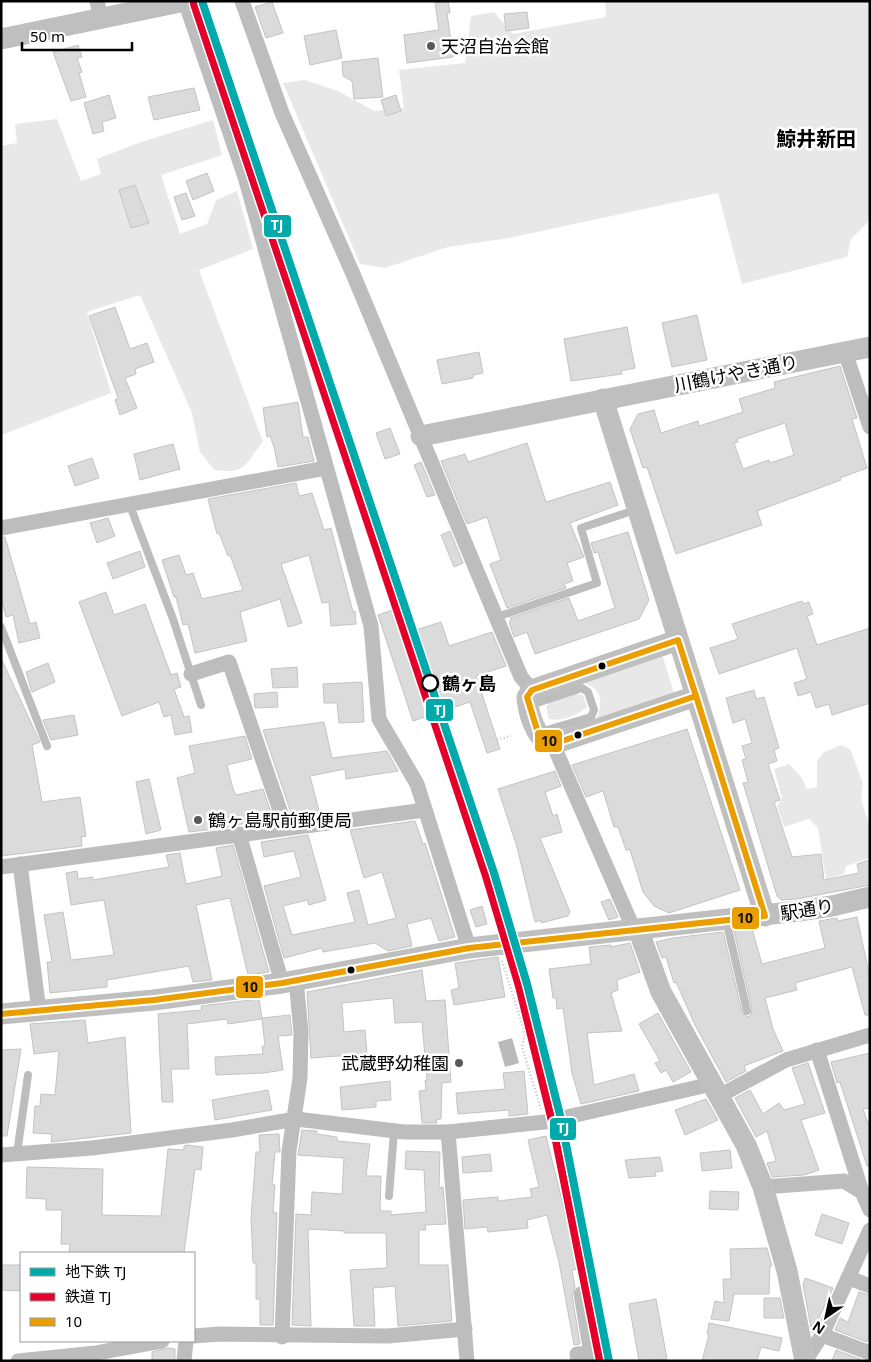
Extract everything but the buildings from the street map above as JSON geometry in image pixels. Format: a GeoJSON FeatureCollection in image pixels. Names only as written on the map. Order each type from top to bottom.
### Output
{"type":"FeatureCollection","features":[{"type":"Feature","properties":{"kind":"street"},"geometry":{"type":"LineString","coordinates":[[1,39],[99,10],[185,1],[245,177],[371,626],[379,719],[417,784],[469,948]]}},
{"type":"Feature","properties":{"kind":"street"},"geometry":{"type":"LineString","coordinates":[[242,1],[282,113],[421,436],[497,617],[545,738],[636,930],[661,992],[746,1145],[763,1187],[787,1271],[805,1361]]}},
{"type":"Feature","properties":{"kind":"street","name":"川鶴けやき通り"},"geometry":{"type":"LineString","coordinates":[[421,436],[870,347]]}},
{"type":"Feature","properties":{"kind":"street"},"geometry":{"type":"LineString","coordinates":[[845,352],[870,427]]}},
{"type":"Feature","properties":{"kind":"street"},"geometry":{"type":"LineString","coordinates":[[603,399],[765,916]]}},
{"type":"Feature","properties":{"kind":"street"},"geometry":{"type":"LineString","coordinates":[[1,528],[326,468]]}},
{"type":"Feature","properties":{"kind":"street"},"geometry":{"type":"LineString","coordinates":[[530,698],[678,640]]}},
{"type":"Feature","properties":{"kind":"street"},"geometry":{"type":"LineString","coordinates":[[191,674],[229,662],[286,828]]}},
{"type":"Feature","properties":{"kind":"street"},"geometry":{"type":"LineString","coordinates":[[545,738],[696,696]]}},
{"type":"Feature","properties":{"kind":"street"},"geometry":{"type":"LineString","coordinates":[[1,867],[425,810]]}},
{"type":"Feature","properties":{"kind":"street"},"geometry":{"type":"LineString","coordinates":[[239,834],[289,981],[301,1032],[300,1078],[296,1119],[289,1151],[282,1337]]}},
{"type":"Feature","properties":{"kind":"street"},"geometry":{"type":"LineString","coordinates":[[20,864],[39,1010]]}},
{"type":"Feature","properties":{"kind":"street","name":"駅通り"},"geometry":{"type":"LineString","coordinates":[[1,1014],[154,1000],[289,981],[469,948],[765,916],[832,906],[870,897]]}},
{"type":"Feature","properties":{"kind":"street"},"geometry":{"type":"LineString","coordinates":[[1,1155],[92,1148],[232,1130],[296,1119],[394,1131],[448,1132],[545,1122],[715,1090],[786,1060],[870,1035]]}},
{"type":"Feature","properties":{"kind":"street"},"geometry":{"type":"LineString","coordinates":[[817,1050],[862,1192],[870,1210]]}},
{"type":"Feature","properties":{"kind":"street"},"geometry":{"type":"LineString","coordinates":[[448,1132],[467,1361]]}},
{"type":"Feature","properties":{"kind":"street"},"geometry":{"type":"LineString","coordinates":[[763,1187],[844,1182],[862,1192]]}},
{"type":"Feature","properties":{"kind":"street"},"geometry":{"type":"LineString","coordinates":[[805,1361],[822,1334],[870,1230]]}},
{"type":"Feature","properties":{"kind":"street"},"geometry":{"type":"LineString","coordinates":[[849,1278],[870,1286]]}},
{"type":"Feature","properties":{"kind":"street"},"geometry":{"type":"LineString","coordinates":[[578,1361],[577,1354],[591,1353],[581,1294]]}},
{"type":"Feature","properties":{"kind":"street"},"geometry":{"type":"LineString","coordinates":[[195,1336],[220,1334],[282,1337],[388,1336],[465,1330]]}},
{"type":"Feature","properties":{"kind":"street"},"geometry":{"type":"LineString","coordinates":[[822,1334],[870,1353]]}},
{"type":"Feature","properties":{"kind":"street"},"geometry":{"type":"LineString","coordinates":[[18,1361],[96,1357],[158,1342]]}},
{"type":"Feature","properties":{"kind":"street"},"geometry":{"type":"LineString","coordinates":[[184,1361],[186,1342]]}},
{"type":"Feature","properties":{"kind":"lane"},"geometry":{"type":"LineString","coordinates":[[129,503],[201,705]]}},
{"type":"Feature","properties":{"kind":"lane"},"geometry":{"type":"LineString","coordinates":[[497,617],[597,583],[581,528],[638,509]]}},
{"type":"Feature","properties":{"kind":"lane"},"geometry":{"type":"LineString","coordinates":[[1,627],[47,746]]}},
{"type":"Feature","properties":{"kind":"lane"},"geometry":{"type":"LineString","coordinates":[[530,698],[582,688],[588,692],[594,710],[590,716],[545,738]]}},
{"type":"Feature","properties":{"kind":"lane"},"geometry":{"type":"LineString","coordinates":[[726,920],[746,1011]]}},
{"type":"Feature","properties":{"kind":"lane"},"geometry":{"type":"LineString","coordinates":[[17,1154],[28,1075]]}},
{"type":"Feature","properties":{"kind":"lane"},"geometry":{"type":"LineString","coordinates":[[389,1196],[394,1131]]}},
{"type":"Feature","properties":{"kind":"path"},"geometry":{"type":"LineString","coordinates":[[497,740],[511,736]]}},
{"type":"Feature","properties":{"kind":"path"},"geometry":{"type":"LineString","coordinates":[[497,944],[525,1034],[522,1047],[545,1122]]}},
{"type":"Feature","properties":{"kind":"shaded area"},"geometry":{"type":"Polygon","coordinates":[[[605,1],[870,1],[870,215],[867,223],[851,239],[847,257],[742,284],[718,193],[509,238],[448,247],[385,268],[360,264],[283,83],[305,80],[338,91],[374,111],[404,108],[399,70],[465,63],[471,16],[494,12],[513,34],[606,17],[605,1]]]}},
{"type":"Feature","properties":{"kind":"shaded area"},"geometry":{"type":"Polygon","coordinates":[[[57,119],[81,181],[101,174],[97,159],[141,142],[213,120],[222,155],[161,175],[180,234],[207,224],[216,200],[237,191],[253,249],[199,270],[263,442],[240,469],[234,471],[214,470],[200,452],[192,413],[140,295],[87,312],[111,393],[1,435],[1,146],[17,143],[15,124],[57,119]]]}},
{"type":"Feature","properties":{"kind":"shaded area"},"geometry":{"type":"Polygon","coordinates":[[[662,654],[675,696],[595,722],[600,709],[600,698],[594,688],[581,682],[662,654]]]}},
{"type":"Feature","properties":{"kind":"shaded area"},"geometry":{"type":"Polygon","coordinates":[[[576,694],[583,695],[587,707],[570,717],[559,720],[549,719],[546,707],[550,702],[576,694]]]}},
{"type":"Feature","properties":{"kind":"shaded area"},"geometry":{"type":"Polygon","coordinates":[[[841,745],[850,749],[863,783],[861,799],[870,828],[870,858],[846,866],[844,874],[826,879],[818,828],[809,819],[784,827],[777,806],[782,798],[774,769],[789,764],[802,778],[807,789],[817,787],[817,761],[824,752],[841,745]]]}},
{"type":"Feature","properties":{"kind":"shaded area"},"geometry":{"type":"Polygon","coordinates":[[[512,1038],[519,1063],[505,1067],[498,1042],[512,1038]]]}},
{"type":"Feature","properties":{"kind":"metro line","name":"TJ"},"geometry":{"type":"LineString","coordinates":[[202,1],[494,873],[527,984],[561,1119],[609,1361]]}},
{"type":"Feature","properties":{"kind":"rail line","name":"TJ"},"geometry":{"type":"LineString","coordinates":[[194,4],[486,876],[519,986],[552,1121],[600,1361]]}},
{"type":"Feature","properties":{"kind":"transit line","name":"10"},"geometry":{"type":"LineString","coordinates":[[678,640],[696,696],[553,744],[539,736],[527,697],[532,690],[678,640]]}},
{"type":"Feature","properties":{"kind":"transit line","name":"10"},"geometry":{"type":"LineString","coordinates":[[1,1014],[154,1000],[282,983],[469,948],[765,916],[696,696]]}},
{"type":"Feature","properties":{"kind":"place","name":"天沼自治会館"},"geometry":{"type":"Point","coordinates":[431,46]}},
{"type":"Feature","properties":{"kind":"place","name":"鶴ヶ島"},"geometry":{"type":"Point","coordinates":[430,683]}},
{"type":"Feature","properties":{"kind":"place","name":"鶴ヶ島駅前郵便局"},"geometry":{"type":"Point","coordinates":[198,820]}},
{"type":"Feature","properties":{"kind":"place","name":"武蔵野幼稚園"},"geometry":{"type":"Point","coordinates":[459,1063]}},
{"type":"Feature","properties":{"kind":"district","name":"鯨井新田"},"geometry":{"type":"Point","coordinates":[816,138]}}]}
